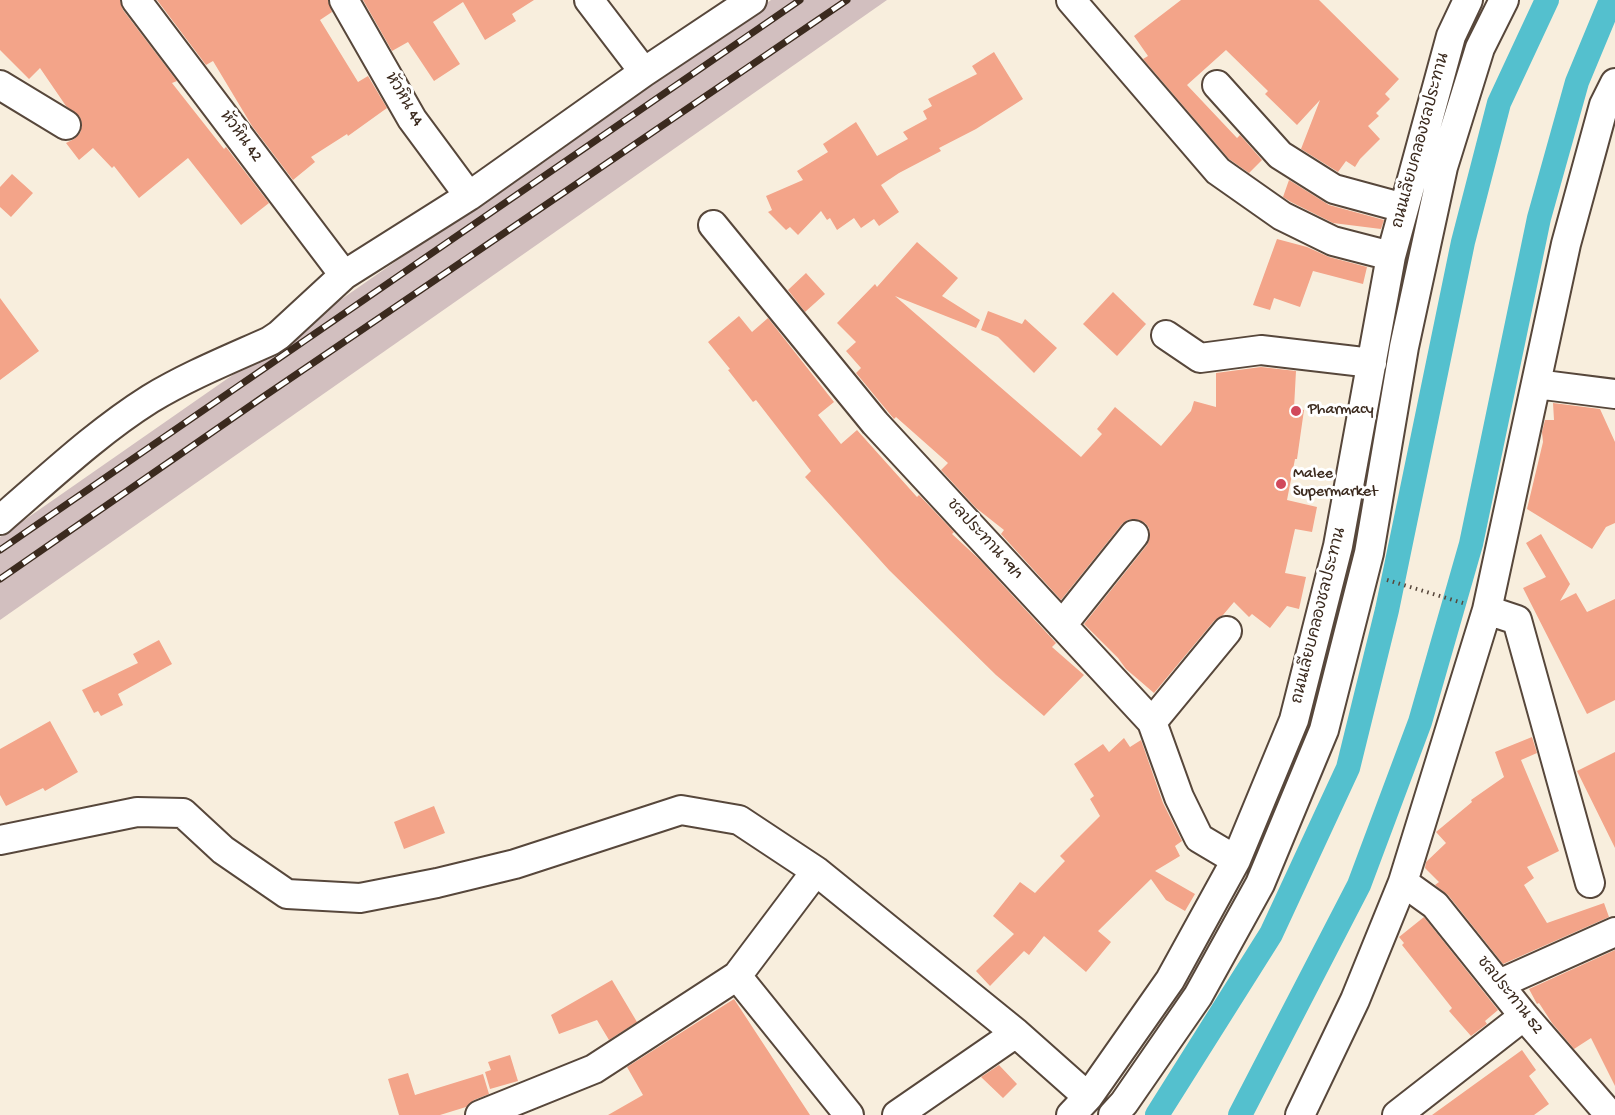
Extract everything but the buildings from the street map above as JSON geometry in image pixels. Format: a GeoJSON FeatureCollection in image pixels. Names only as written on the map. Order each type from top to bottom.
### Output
{"type":"FeatureCollection","features":[{"type":"Feature","properties":{"kind":"street","name":"หัวหิน 42"},"geometry":{"type":"LineString","coordinates":[[136,0],[344,275]]}},
{"type":"Feature","properties":{"kind":"street","name":"หัวหิน 44"},"geometry":{"type":"LineString","coordinates":[[344,0],[412,120],[469,196]]}},
{"type":"Feature","properties":{"kind":"street"},"geometry":{"type":"LineString","coordinates":[[589,0],[645,72]]}},
{"type":"Feature","properties":{"kind":"street"},"geometry":{"type":"LineString","coordinates":[[0,520],[101,435],[150,400],[198,374],[270,341],[344,275],[469,196],[752,0]]}},
{"type":"Feature","properties":{"kind":"street"},"geometry":{"type":"LineString","coordinates":[[1071,0],[1218,171],[1282,216],[1333,241],[1391,256]]}},
{"type":"Feature","properties":{"kind":"street","name":"ถนนเลียบคลองชลประทาน"},"geometry":{"type":"LineString","coordinates":[[1080,1106],[1170,980],[1236,860],[1294,720],[1338,546],[1391,256],[1451,36],[1468,0]]}},
{"type":"Feature","properties":{"kind":"street","name":"ถนนเลียบคลองชลประทาน"},"geometry":{"type":"LineString","coordinates":[[1124,1111],[1198,996],[1260,884],[1324,730],[1369,553],[1404,347],[1443,167],[1480,48],[1504,0]]}},
{"type":"Feature","properties":{"kind":"street"},"geometry":{"type":"LineString","coordinates":[[1300,1115],[1355,1000],[1404,882],[1487,610],[1566,244],[1604,105],[1615,83]]}},
{"type":"Feature","properties":{"kind":"street"},"geometry":{"type":"LineString","coordinates":[[0,85],[66,125]]}},
{"type":"Feature","properties":{"kind":"street"},"geometry":{"type":"LineString","coordinates":[[1217,85],[1280,155],[1334,189],[1404,208]]}},
{"type":"Feature","properties":{"kind":"street","name":"ชลประทาน 19/1"},"geometry":{"type":"LineString","coordinates":[[713,225],[875,423],[1152,722],[1179,797],[1199,838],[1236,860]]}},
{"type":"Feature","properties":{"kind":"street"},"geometry":{"type":"LineString","coordinates":[[1166,335],[1200,357],[1261,350],[1372,363]]}},
{"type":"Feature","properties":{"kind":"street"},"geometry":{"type":"LineString","coordinates":[[1536,384],[1615,394]]}},
{"type":"Feature","properties":{"kind":"street"},"geometry":{"type":"LineString","coordinates":[[1062,625],[1134,534]]}},
{"type":"Feature","properties":{"kind":"street"},"geometry":{"type":"LineString","coordinates":[[1487,610],[1517,620],[1590,883]]}},
{"type":"Feature","properties":{"kind":"street"},"geometry":{"type":"LineString","coordinates":[[1152,722],[1227,631]]}},
{"type":"Feature","properties":{"kind":"street"},"geometry":{"type":"LineString","coordinates":[[0,840],[137,812],[183,813],[223,850],[286,894],[360,898],[437,883],[515,864],[681,810],[739,820],[816,871],[1016,1033],[1080,1106]]}},
{"type":"Feature","properties":{"kind":"street"},"geometry":{"type":"LineString","coordinates":[[480,1115],[594,1069],[736,976],[816,871]]}},
{"type":"Feature","properties":{"kind":"street","name":"ชลประทาน 52"},"geometry":{"type":"LineString","coordinates":[[1404,882],[1435,905],[1524,1016],[1610,1115]]}},
{"type":"Feature","properties":{"kind":"street"},"geometry":{"type":"LineString","coordinates":[[1499,984],[1615,932]]}},
{"type":"Feature","properties":{"kind":"street"},"geometry":{"type":"LineString","coordinates":[[736,976],[849,1115]]}},
{"type":"Feature","properties":{"kind":"street"},"geometry":{"type":"LineString","coordinates":[[1397,1115],[1524,1016]]}},
{"type":"Feature","properties":{"kind":"street"},"geometry":{"type":"LineString","coordinates":[[897,1115],[1016,1033]]}},
{"type":"Feature","properties":{"kind":"path"},"geometry":{"type":"LineString","coordinates":[[1406,586],[1487,610]]}},
{"type":"Feature","properties":{"kind":"shaded area"},"geometry":{"type":"Polygon","coordinates":[[[771,0],[887,0],[0,620],[0,537],[771,0]]]}},
{"type":"Feature","properties":{"kind":"waterway"},"geometry":{"type":"LineString","coordinates":[[1157,1115],[1271,934],[1348,768],[1387,610],[1463,242],[1499,103],[1547,0]]}},
{"type":"Feature","properties":{"kind":"waterway"},"geometry":{"type":"LineString","coordinates":[[1240,1115],[1359,885],[1420,722],[1471,544],[1539,218],[1577,82],[1611,0]]}},
{"type":"Feature","properties":{"kind":"railway"},"geometry":{"type":"LineString","coordinates":[[0,550],[800,0]]}},
{"type":"Feature","properties":{"kind":"railway"},"geometry":{"type":"LineString","coordinates":[[0,579],[263,397],[847,0]]}},
{"type":"Feature","properties":{"kind":"place","name":"Pharmacy"},"geometry":{"type":"Point","coordinates":[1296,411]}},
{"type":"Feature","properties":{"kind":"place","name":"Malee Supermarket"},"geometry":{"type":"Point","coordinates":[1281,484]}}]}
